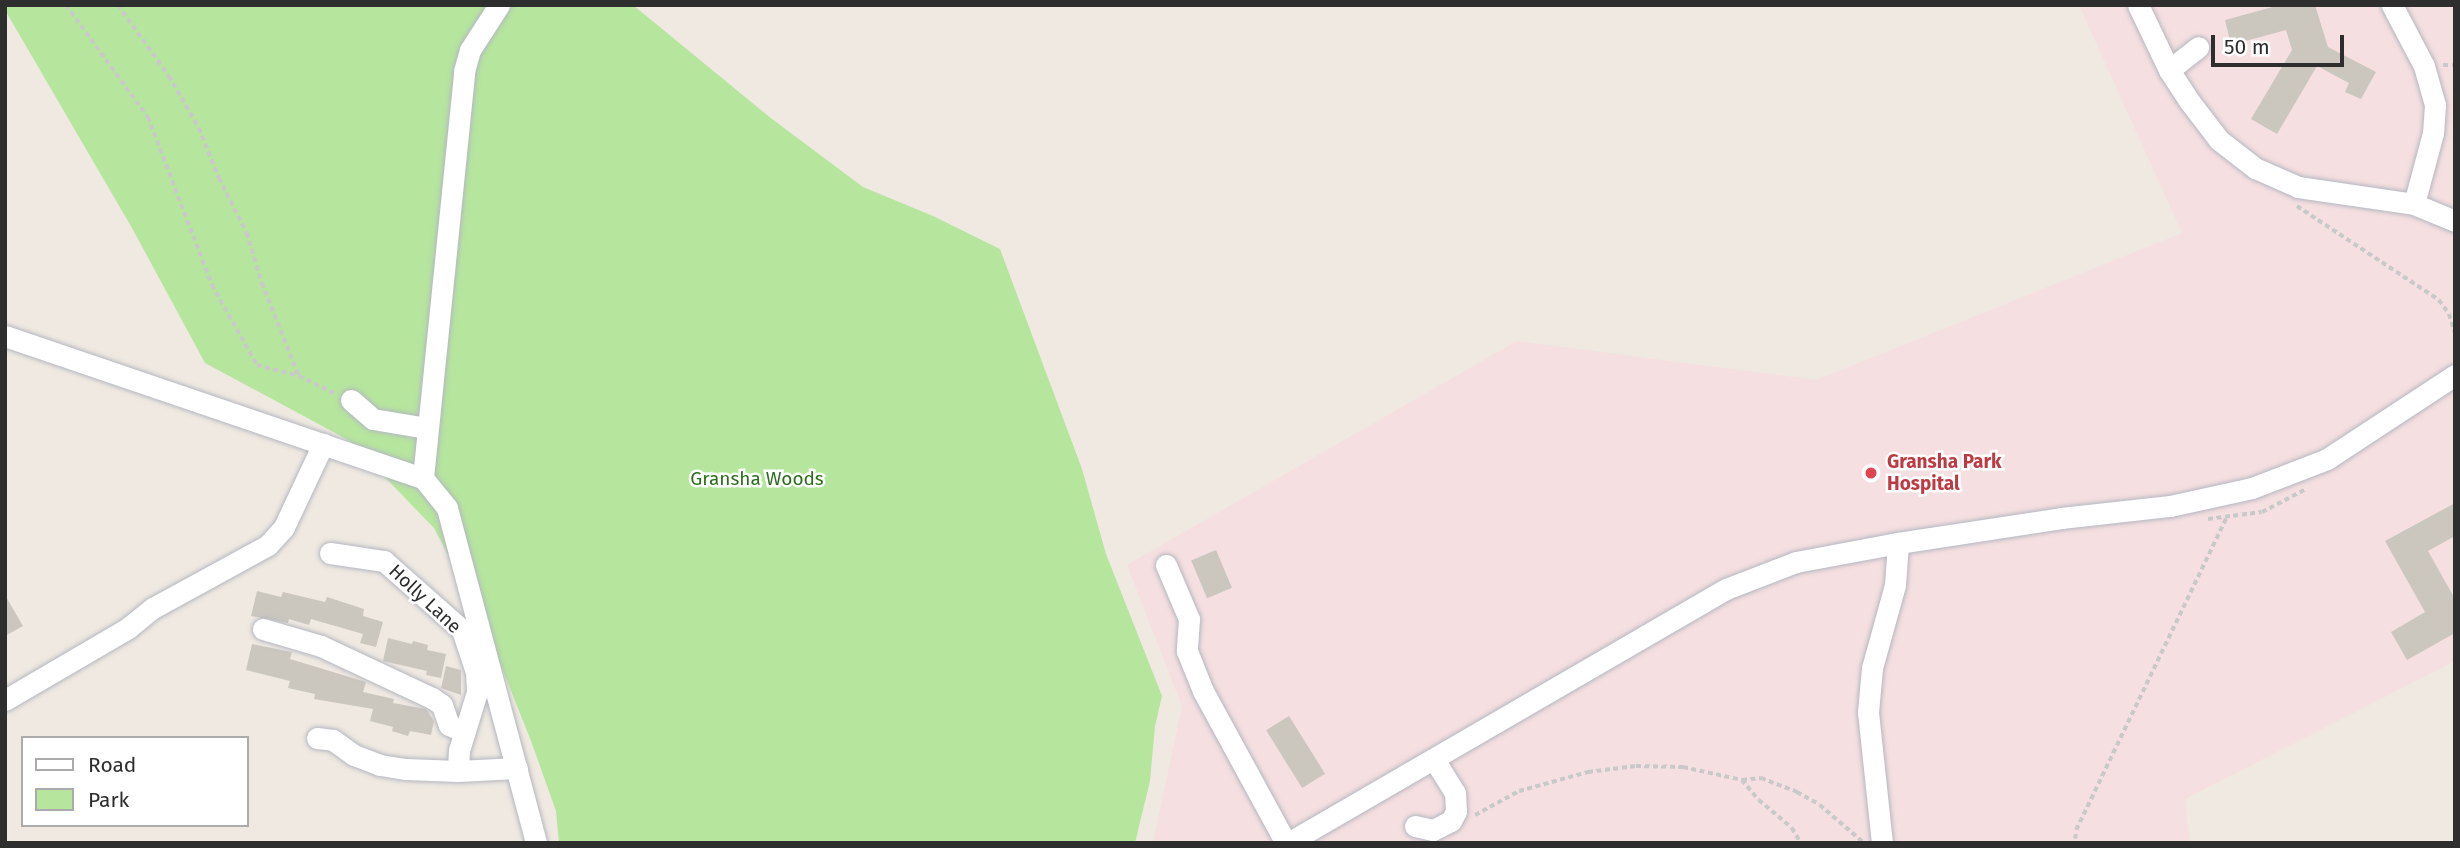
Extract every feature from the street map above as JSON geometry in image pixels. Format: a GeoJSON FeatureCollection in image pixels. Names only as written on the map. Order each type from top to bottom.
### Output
{"type":"FeatureCollection","features":[{"type":"Feature","properties":{"kind":"street"},"geometry":{"type":"LineString","coordinates":[[423,478],[464,71],[470,50],[499,5]]}},
{"type":"Feature","properties":{"kind":"street"},"geometry":{"type":"LineString","coordinates":[[2138,5],[2169,70],[2219,140],[2255,168],[2298,187],[2414,204],[2455,221]]}},
{"type":"Feature","properties":{"kind":"street"},"geometry":{"type":"LineString","coordinates":[[2392,5],[2424,66],[2435,106],[2433,133],[2414,204]]}},
{"type":"Feature","properties":{"kind":"street"},"geometry":{"type":"LineString","coordinates":[[2169,70],[2198,47]]}},
{"type":"Feature","properties":{"kind":"street"},"geometry":{"type":"LineString","coordinates":[[5,336],[423,478],[447,508],[536,843]]}},
{"type":"Feature","properties":{"kind":"street"},"geometry":{"type":"LineString","coordinates":[[1166,565],[1189,619],[1187,651],[1203,691],[1287,843],[1726,589],[1796,562],[1898,542],[2061,518],[2170,506],[2252,488],[2327,459],[2455,374]]}},
{"type":"Feature","properties":{"kind":"street"},"geometry":{"type":"LineString","coordinates":[[351,400],[373,419],[427,428]]}},
{"type":"Feature","properties":{"kind":"street"},"geometry":{"type":"LineString","coordinates":[[5,700],[128,628],[153,607],[268,545],[284,527],[323,444]]}},
{"type":"Feature","properties":{"kind":"street"},"geometry":{"type":"LineString","coordinates":[[1882,843],[1868,712],[1872,668],[1895,585],[1898,542]]}},
{"type":"Feature","properties":{"kind":"street","name":"Holly Lane"},"geometry":{"type":"LineString","coordinates":[[330,553],[384,561],[463,630],[476,673],[477,692],[465,732],[458,771]]}},
{"type":"Feature","properties":{"kind":"street"},"geometry":{"type":"LineString","coordinates":[[263,629],[321,646],[432,698],[442,705],[449,724],[465,732]]}},
{"type":"Feature","properties":{"kind":"street"},"geometry":{"type":"LineString","coordinates":[[317,738],[333,740],[354,754],[380,765],[458,771],[517,768]]}},
{"type":"Feature","properties":{"kind":"street"},"geometry":{"type":"LineString","coordinates":[[1415,826],[1433,830],[1451,821],[1456,811],[1455,793],[1434,760]]}},
{"type":"Feature","properties":{"kind":"path"},"geometry":{"type":"LineString","coordinates":[[66,5],[148,117],[212,285],[257,365],[299,376],[351,400]]}},
{"type":"Feature","properties":{"kind":"path"},"geometry":{"type":"LineString","coordinates":[[118,5],[169,76],[200,128],[219,178],[247,233],[262,283],[299,376]]}},
{"type":"Feature","properties":{"kind":"path"},"geometry":{"type":"LineString","coordinates":[[2291,203],[2439,300],[2449,314],[2455,333]]}},
{"type":"Feature","properties":{"kind":"path"},"geometry":{"type":"LineString","coordinates":[[2200,519],[2262,512],[2312,485]]}},
{"type":"Feature","properties":{"kind":"path"},"geometry":{"type":"LineString","coordinates":[[2075,839],[2076,830],[2226,517]]}},
{"type":"Feature","properties":{"kind":"path"},"geometry":{"type":"LineString","coordinates":[[1451,821],[1461,823],[1519,791],[1588,772],[1636,766],[1682,767],[1742,780],[1761,778],[1797,792],[1820,805],[1864,843]]}},
{"type":"Feature","properties":{"kind":"path"},"geometry":{"type":"LineString","coordinates":[[1742,780],[1759,800],[1792,828],[1801,843]]}},
{"type":"Feature","properties":{"kind":"shaded area","name":"Gransha Park Hospital"},"geometry":{"type":"Polygon","coordinates":[[[2079,5],[2455,5],[2455,661],[2185,799],[2190,843],[1153,843],[1182,706],[1127,565],[1517,341],[1816,380],[2182,233],[2079,5]]]}},
{"type":"Feature","properties":{"kind":"green space","name":"Gransha Woods"},"geometry":{"type":"Polygon","coordinates":[[[5,5],[633,5],[772,119],[863,187],[933,216],[1000,249],[1082,469],[1106,554],[1162,696],[1155,726],[1150,781],[1135,843],[559,843],[556,811],[531,741],[486,628],[434,528],[350,441],[205,363],[132,228],[5,10],[5,5]]]}},
{"type":"Feature","properties":{"kind":"building"},"geometry":{"type":"Polygon","coordinates":[[[2280,5],[2315,5],[2328,47],[2376,72],[2361,99],[2345,92],[2349,83],[2317,66],[2277,134],[2251,119],[2292,50],[2286,30],[2231,45],[2225,20],[2280,5]]]}},
{"type":"Feature","properties":{"kind":"building"},"geometry":{"type":"Polygon","coordinates":[[[2455,503],[2455,536],[2428,551],[2455,599],[2455,633],[2407,660],[2391,632],[2425,612],[2385,541],[2455,503]]]}},
{"type":"Feature","properties":{"kind":"building"},"geometry":{"type":"Polygon","coordinates":[[[1216,550],[1232,588],[1207,598],[1191,561],[1216,550]]]}},
{"type":"Feature","properties":{"kind":"building"},"geometry":{"type":"Polygon","coordinates":[[[257,591],[281,597],[283,592],[325,602],[327,597],[364,609],[363,616],[383,622],[376,647],[360,643],[363,634],[311,619],[309,625],[289,619],[288,623],[251,616],[257,591]]]}},
{"type":"Feature","properties":{"kind":"building"},"geometry":{"type":"Polygon","coordinates":[[[5,595],[23,626],[5,636],[5,595]]]}},
{"type":"Feature","properties":{"kind":"building"},"geometry":{"type":"Polygon","coordinates":[[[388,638],[428,645],[427,650],[446,654],[441,678],[426,675],[427,671],[383,661],[388,638]]]}},
{"type":"Feature","properties":{"kind":"building"},"geometry":{"type":"Polygon","coordinates":[[[252,644],[292,652],[290,659],[366,682],[363,692],[394,699],[393,703],[426,709],[434,721],[431,735],[410,731],[408,736],[392,731],[393,727],[370,721],[373,709],[314,699],[315,694],[288,688],[290,681],[246,670],[252,644]]]}},
{"type":"Feature","properties":{"kind":"building"},"geometry":{"type":"Polygon","coordinates":[[[446,666],[461,670],[461,695],[441,688],[446,666]]]}},
{"type":"Feature","properties":{"kind":"building"},"geometry":{"type":"Polygon","coordinates":[[[1289,716],[1325,774],[1302,788],[1266,730],[1289,716]]]}},
{"type":"Feature","properties":{"kind":"place","name":"Gransha Park Hospital"},"geometry":{"type":"Point","coordinates":[1871,473]}}]}
